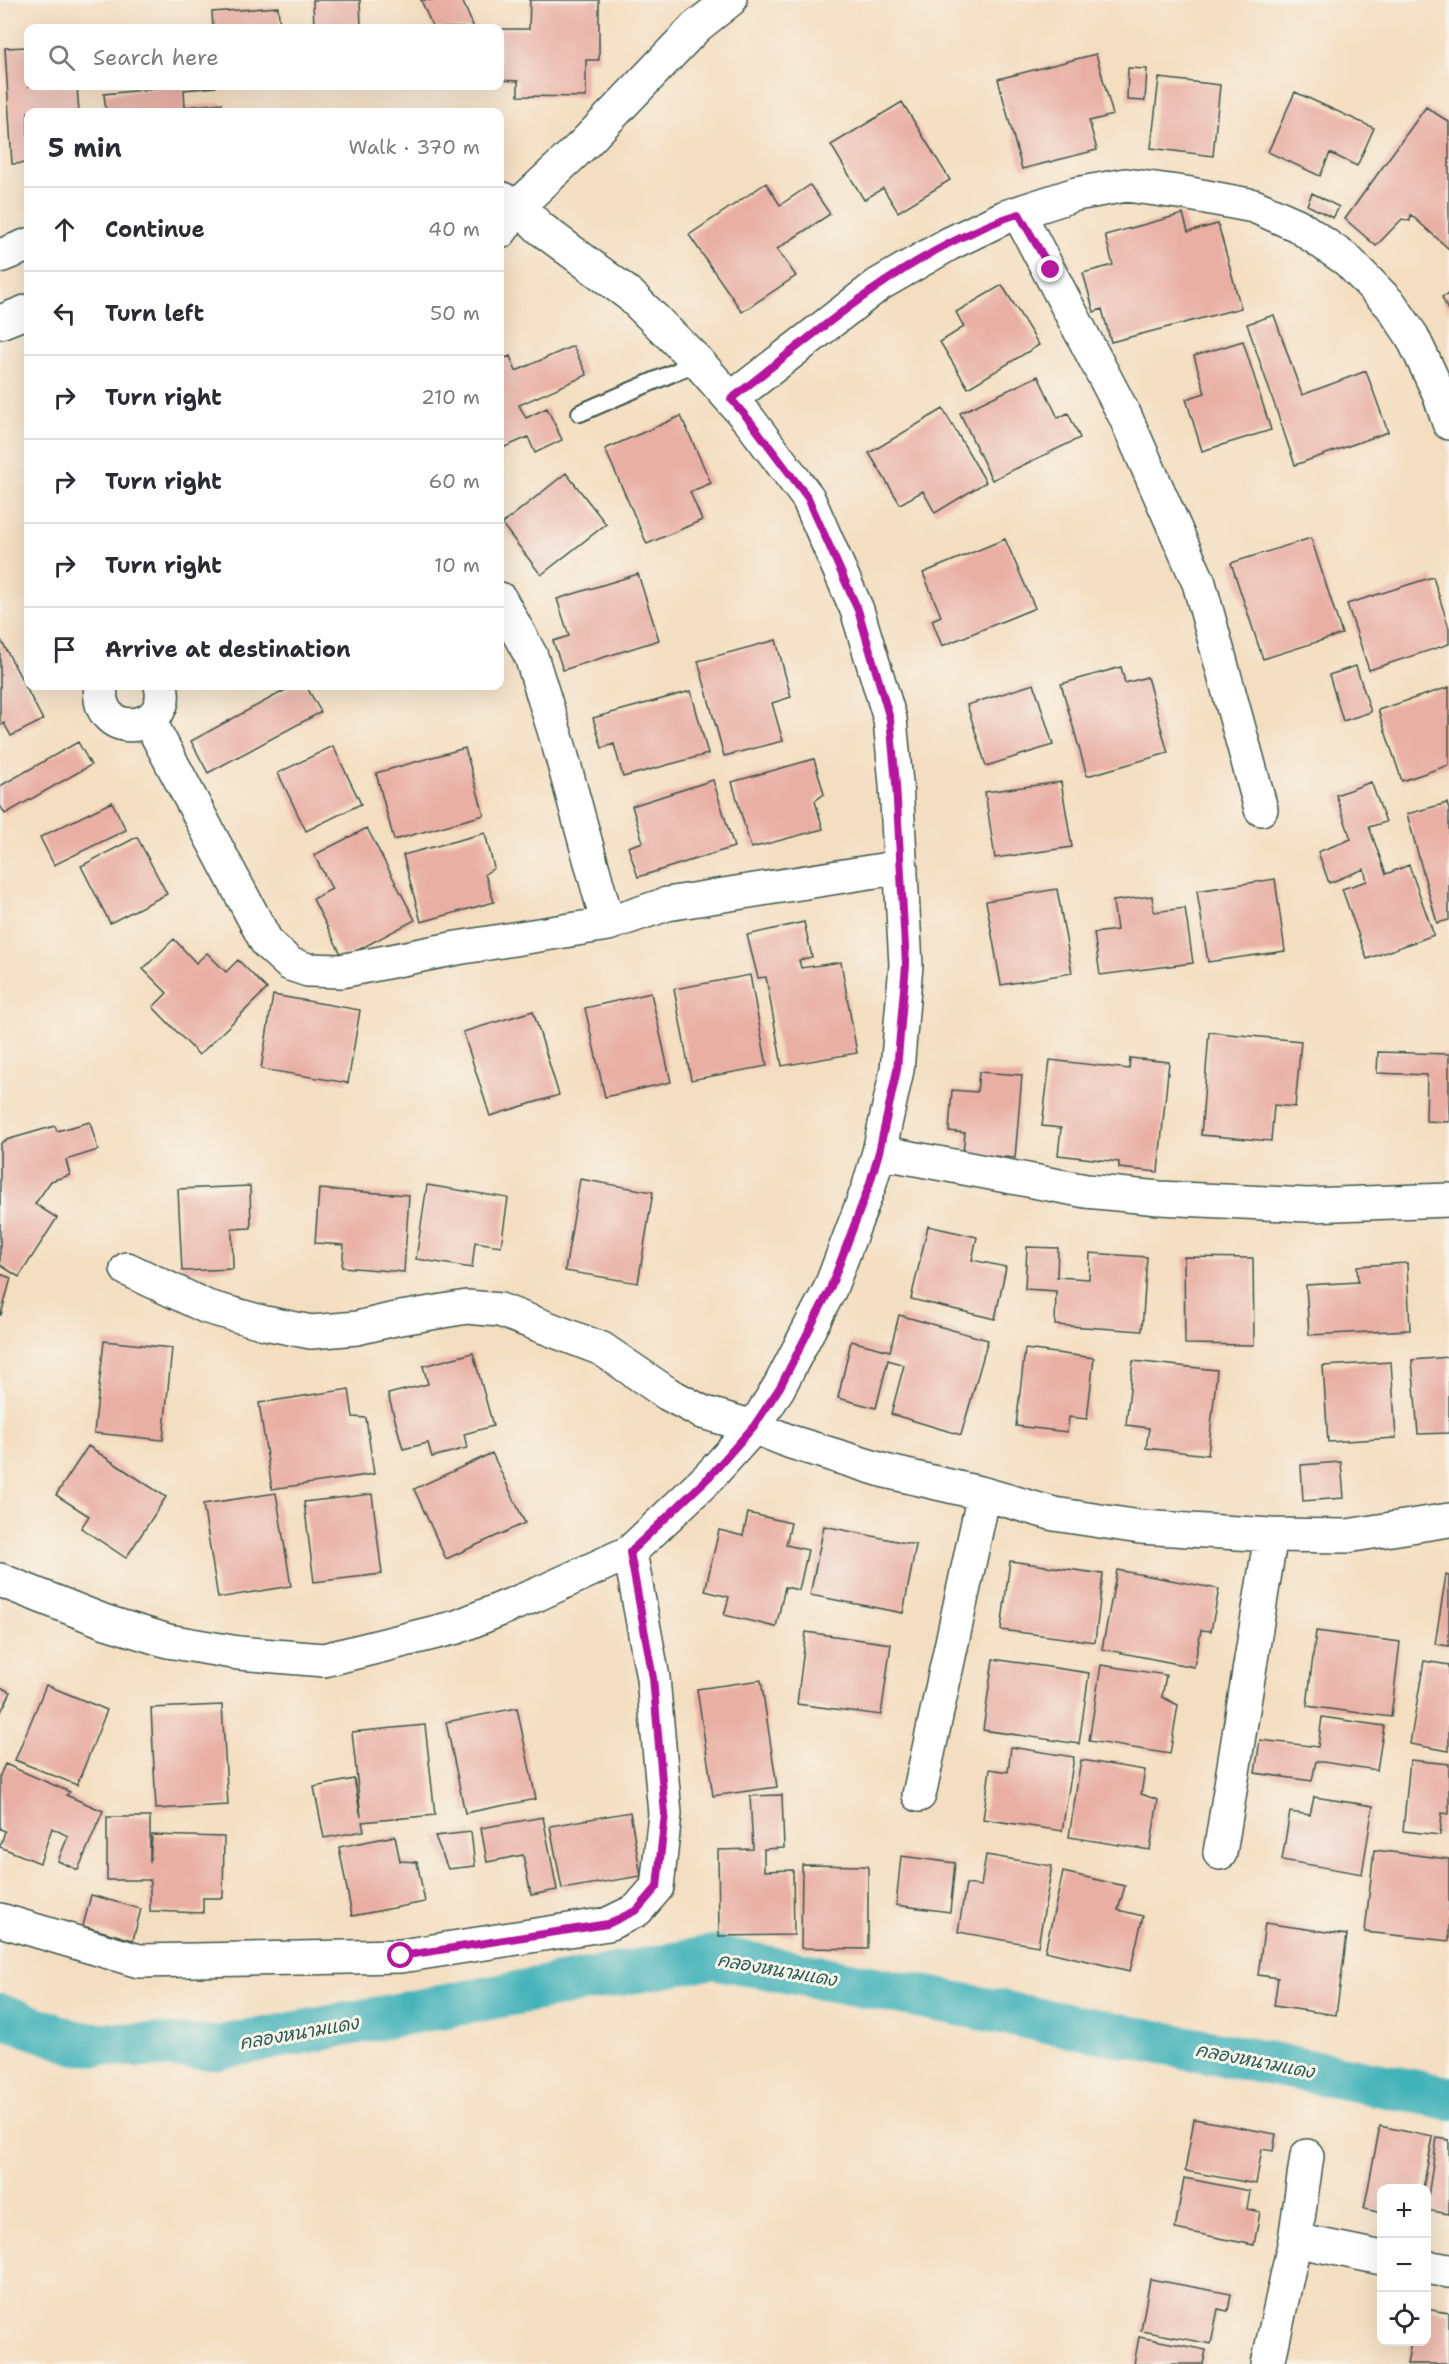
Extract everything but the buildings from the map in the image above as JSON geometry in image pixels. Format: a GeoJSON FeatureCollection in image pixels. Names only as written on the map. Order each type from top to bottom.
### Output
{"type":"FeatureCollection","features":[{"type":"Feature","properties":{"kind":"street"},"geometry":{"type":"LineString","coordinates":[[504,220],[509,202],[585,143],[696,27],[729,0]]}},
{"type":"Feature","properties":{"kind":"street"},"geometry":{"type":"LineString","coordinates":[[731,399],[878,285],[949,244],[1005,218],[1076,194],[1126,185],[1254,206],[1297,225],[1347,260],[1391,305],[1412,336],[1438,391],[1449,423]]}},
{"type":"Feature","properties":{"kind":"street"},"geometry":{"type":"LineString","coordinates":[[0,1580],[106,1622],[168,1641],[238,1653],[324,1660],[457,1627],[538,1594],[630,1552],[709,1477],[754,1426],[780,1387],[830,1289],[869,1186],[897,1070],[906,965],[902,867],[890,719],[858,610],[808,498],[750,421],[698,362],[630,295],[509,202]]}},
{"type":"Feature","properties":{"kind":"street"},"geometry":{"type":"LineString","coordinates":[[1019,214],[1125,416],[1199,583],[1261,809]]}},
{"type":"Feature","properties":{"kind":"street"},"geometry":{"type":"LineString","coordinates":[[504,234],[549,235]]}},
{"type":"Feature","properties":{"kind":"street"},"geometry":{"type":"LineString","coordinates":[[0,256],[24,247]]}},
{"type":"Feature","properties":{"kind":"street"},"geometry":{"type":"LineString","coordinates":[[0,322],[24,313]]}},
{"type":"Feature","properties":{"kind":"street"},"geometry":{"type":"LineString","coordinates":[[504,606],[531,656],[559,746],[608,924]]}},
{"type":"Feature","properties":{"kind":"street"},"geometry":{"type":"LineString","coordinates":[[101,690],[102,706],[114,720],[129,725],[149,720],[158,709],[162,699],[161,690]]}},
{"type":"Feature","properties":{"kind":"street"},"geometry":{"type":"LineString","coordinates":[[149,720],[267,943],[291,964],[308,970],[341,971],[457,948],[608,924],[667,904],[902,867]]}},
{"type":"Feature","properties":{"kind":"street"},"geometry":{"type":"LineString","coordinates":[[879,1152],[1086,1191],[1159,1198],[1308,1205],[1449,1200]]}},
{"type":"Feature","properties":{"kind":"street"},"geometry":{"type":"LineString","coordinates":[[127,1269],[207,1307],[265,1323],[311,1332],[357,1328],[395,1318],[466,1307],[500,1310],[602,1349],[668,1394],[702,1412],[754,1426],[791,1442],[885,1471],[984,1494],[1054,1514],[1130,1525],[1271,1535],[1347,1536],[1449,1520]]}},
{"type":"Feature","properties":{"kind":"street"},"geometry":{"type":"LineString","coordinates":[[918,1795],[984,1494]]}},
{"type":"Feature","properties":{"kind":"street"},"geometry":{"type":"LineString","coordinates":[[1220,1853],[1271,1535]]}},
{"type":"Feature","properties":{"kind":"street"},"geometry":{"type":"LineString","coordinates":[[0,1920],[139,1961],[401,1956],[608,1924],[637,1910],[657,1887],[665,1814],[653,1678],[630,1552]]}},
{"type":"Feature","properties":{"kind":"street"},"geometry":{"type":"LineString","coordinates":[[1268,2364],[1295,2241],[1307,2156]]}},
{"type":"Feature","properties":{"kind":"street"},"geometry":{"type":"LineString","coordinates":[[1295,2241],[1377,2257]]}},
{"type":"Feature","properties":{"kind":"street"},"geometry":{"type":"LineString","coordinates":[[1431,2268],[1449,2271]]}},
{"type":"Feature","properties":{"kind":"lane"},"geometry":{"type":"LineString","coordinates":[[580,413],[698,362]]}},
{"type":"Feature","properties":{"kind":"waterway","name":"คลองหนามแดง"},"geometry":{"type":"LineString","coordinates":[[0,2015],[77,2043],[216,2048],[713,1957],[1449,2098]]}},
{"type":"Feature","properties":{"kind":"route"},"geometry":{"type":"LineString","coordinates":[[401,1956],[608,1924],[637,1910],[657,1887],[665,1814],[653,1678],[630,1552],[709,1477],[754,1426],[780,1387],[830,1289],[869,1186],[897,1070],[906,965],[902,867],[890,719],[858,610],[808,498],[731,399],[878,285],[949,244],[1005,218],[1019,214],[1051,270]]}}]}
